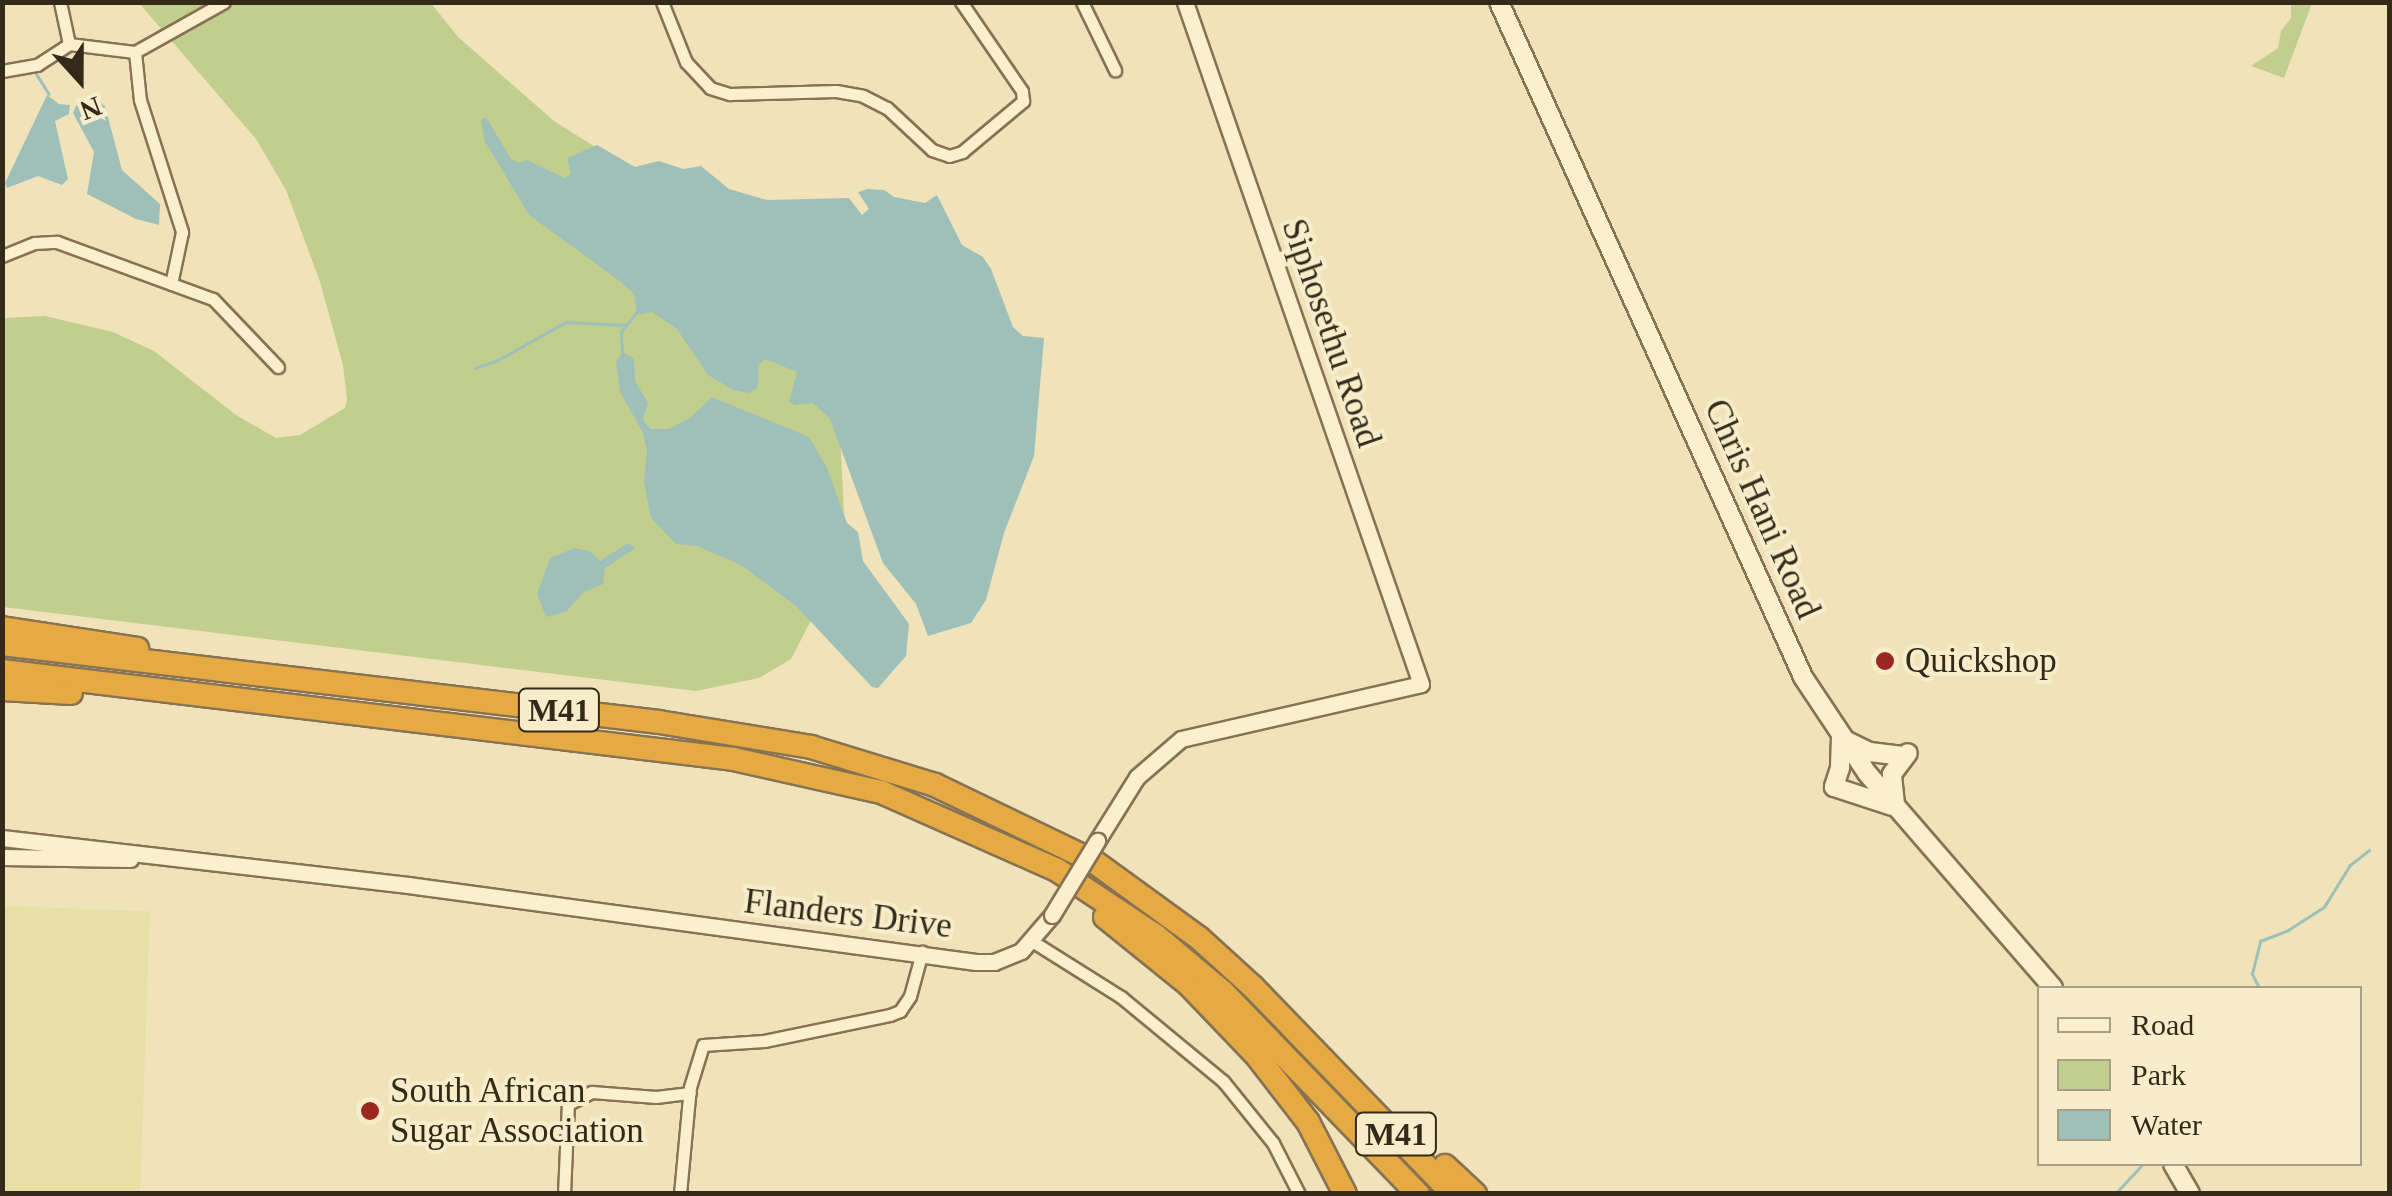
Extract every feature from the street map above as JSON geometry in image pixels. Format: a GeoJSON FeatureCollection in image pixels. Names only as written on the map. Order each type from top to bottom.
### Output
{"type":"FeatureCollection","features":[{"type":"Feature","properties":{"kind":"highway"},"geometry":{"type":"LineString","coordinates":[[2,628],[387,691]]}},
{"type":"Feature","properties":{"kind":"highway","name":"M41"},"geometry":{"type":"LineString","coordinates":[[2,644],[761,738],[874,764],[935,785],[1036,831],[1122,880],[1199,938],[1453,1194]]}},
{"type":"Feature","properties":{"kind":"highway","name":"M41"},"geometry":{"type":"LineString","coordinates":[[2,671],[733,759],[880,792],[1058,870],[1155,935],[1223,992],[1418,1194]]}},
{"type":"Feature","properties":{"kind":"highway"},"geometry":{"type":"LineString","coordinates":[[2,689],[319,709]]}},
{"type":"Feature","properties":{"kind":"highway"},"geometry":{"type":"LineString","coordinates":[[1012,852],[1148,951],[1220,1017],[1288,1092],[1345,1194]]}},
{"type":"Feature","properties":{"kind":"highway"},"geometry":{"type":"LineString","coordinates":[[1340,1076],[1475,1194]]}},
{"type":"Feature","properties":{"kind":"main road","name":"Chris Hani Road"},"geometry":{"type":"LineString","coordinates":[[1499,2],[1790,654],[1841,737],[1897,808],[2051,986]]}},
{"type":"Feature","properties":{"kind":"main road"},"geometry":{"type":"LineString","coordinates":[[1841,737],[1870,752],[1904,755],[1890,781],[1897,808],[1834,787],[1840,768],[1841,737]]}},
{"type":"Feature","properties":{"kind":"main road"},"geometry":{"type":"LineString","coordinates":[[2174,1166],[2190,1194]]}},
{"type":"Feature","properties":{"kind":"street"},"geometry":{"type":"LineString","coordinates":[[60,2],[69,44]]}},
{"type":"Feature","properties":{"kind":"street"},"geometry":{"type":"LineString","coordinates":[[2,71],[32,67],[69,44],[135,52],[224,2]]}},
{"type":"Feature","properties":{"kind":"street"},"geometry":{"type":"LineString","coordinates":[[662,2],[686,62],[710,88],[730,94],[836,91],[863,96],[887,108],[932,150],[949,156],[1020,107],[1024,96],[961,2]]}},
{"type":"Feature","properties":{"kind":"street"},"geometry":{"type":"LineString","coordinates":[[1082,2],[1116,70]]}},
{"type":"Feature","properties":{"kind":"street","name":"Siphosethu Road"},"geometry":{"type":"LineString","coordinates":[[1032,942],[1138,777],[1182,740],[1421,684],[1185,2]]}},
{"type":"Feature","properties":{"kind":"street"},"geometry":{"type":"LineString","coordinates":[[135,52],[140,100],[182,232],[171,284]]}},
{"type":"Feature","properties":{"kind":"street"},"geometry":{"type":"LineString","coordinates":[[2,256],[35,242],[57,242],[171,284],[220,304],[278,367]]}},
{"type":"Feature","properties":{"kind":"street","name":"Flanders Drive"},"geometry":{"type":"LineString","coordinates":[[2,838],[994,962],[1032,942]]}},
{"type":"Feature","properties":{"kind":"street","name":"Flanders Drive"},"geometry":{"type":"LineString","coordinates":[[2,857],[111,862],[154,856]]}},
{"type":"Feature","properties":{"kind":"street"},"geometry":{"type":"LineString","coordinates":[[1032,942],[1121,997],[1223,1081],[1273,1143],[1299,1194]]}},
{"type":"Feature","properties":{"kind":"street"},"geometry":{"type":"LineString","coordinates":[[680,1194],[690,1092],[703,1045],[764,1041],[900,1011],[918,978],[922,952]]}},
{"type":"Feature","properties":{"kind":"street"},"geometry":{"type":"LineString","coordinates":[[564,1194],[568,1104],[592,1092],[656,1096],[690,1092]]}},
{"type":"Feature","properties":{"kind":"shaded area"},"geometry":{"type":"Polygon","coordinates":[[[3,906],[150,911],[140,1194],[2,1193],[3,906]]]}},
{"type":"Feature","properties":{"kind":"green space"},"geometry":{"type":"Polygon","coordinates":[[[139,3],[431,3],[458,37],[554,121],[684,203],[838,394],[845,534],[829,586],[791,659],[759,678],[696,691],[3,607],[3,318],[45,316],[113,332],[154,351],[236,415],[276,438],[300,435],[345,408],[343,365],[320,282],[286,190],[256,139],[139,3]]]}},
{"type":"Feature","properties":{"kind":"green space"},"geometry":{"type":"Polygon","coordinates":[[[2291,3],[2312,3],[2284,78],[2251,66],[2278,48],[2281,31],[2291,18],[2291,3]]]}},
{"type":"Feature","properties":{"kind":"water"},"geometry":{"type":"Polygon","coordinates":[[[47,95],[59,104],[70,105],[69,114],[55,121],[68,179],[62,185],[38,176],[7,188],[5,183],[47,95]]]}},
{"type":"Feature","properties":{"kind":"water"},"geometry":{"type":"Polygon","coordinates":[[[99,101],[105,106],[122,170],[160,204],[159,225],[136,219],[87,194],[94,152],[73,113],[76,106],[99,101]]]}},
{"type":"Feature","properties":{"kind":"water"},"geometry":{"type":"Polygon","coordinates":[[[486,117],[511,159],[519,163],[527,160],[565,178],[571,174],[567,158],[597,145],[635,167],[659,161],[683,169],[701,166],[729,189],[767,200],[849,198],[862,215],[869,209],[858,192],[867,189],[884,190],[894,197],[925,203],[937,195],[962,245],[983,257],[991,269],[1013,327],[1023,336],[1044,338],[1034,456],[1004,533],[986,600],[971,623],[928,636],[916,604],[883,563],[830,419],[813,403],[789,402],[797,372],[765,359],[758,366],[758,387],[749,393],[733,390],[708,375],[677,329],[652,312],[637,315],[634,294],[529,215],[484,140],[481,120],[486,117]]]}},
{"type":"Feature","properties":{"kind":"water"},"geometry":{"type":"Polygon","coordinates":[[[623,352],[634,359],[635,381],[648,403],[643,419],[650,429],[669,429],[691,417],[712,397],[809,437],[827,468],[847,523],[858,532],[863,561],[909,624],[906,656],[878,688],[872,687],[796,606],[741,565],[697,546],[676,544],[651,518],[644,482],[647,451],[643,433],[620,392],[616,361],[623,352]]]}},
{"type":"Feature","properties":{"kind":"water"},"geometry":{"type":"Polygon","coordinates":[[[628,543],[636,548],[605,568],[603,584],[584,592],[566,612],[546,617],[537,594],[550,558],[574,548],[590,551],[600,561],[628,543]]]}},
{"type":"Feature","properties":{"kind":"waterway"},"geometry":{"type":"LineString","coordinates":[[34,70],[49,94]]}},
{"type":"Feature","properties":{"kind":"waterway"},"geometry":{"type":"LineString","coordinates":[[622,353],[621,332],[636,313]]}},
{"type":"Feature","properties":{"kind":"waterway"},"geometry":{"type":"LineString","coordinates":[[475,368],[498,360],[566,322],[626,325]]}},
{"type":"Feature","properties":{"kind":"waterway"},"geometry":{"type":"LineString","coordinates":[[2258,986],[2252,974],[2260,941],[2288,930],[2324,907],[2350,865],[2369,850]]}},
{"type":"Feature","properties":{"kind":"waterway"},"geometry":{"type":"LineString","coordinates":[[2115,1194],[2141,1166]]}},
{"type":"Feature","properties":{"kind":"place","name":"Quickshop"},"geometry":{"type":"Point","coordinates":[1885,661]}},
{"type":"Feature","properties":{"kind":"place","name":"South African Sugar Association"},"geometry":{"type":"Point","coordinates":[370,1111]}}]}
